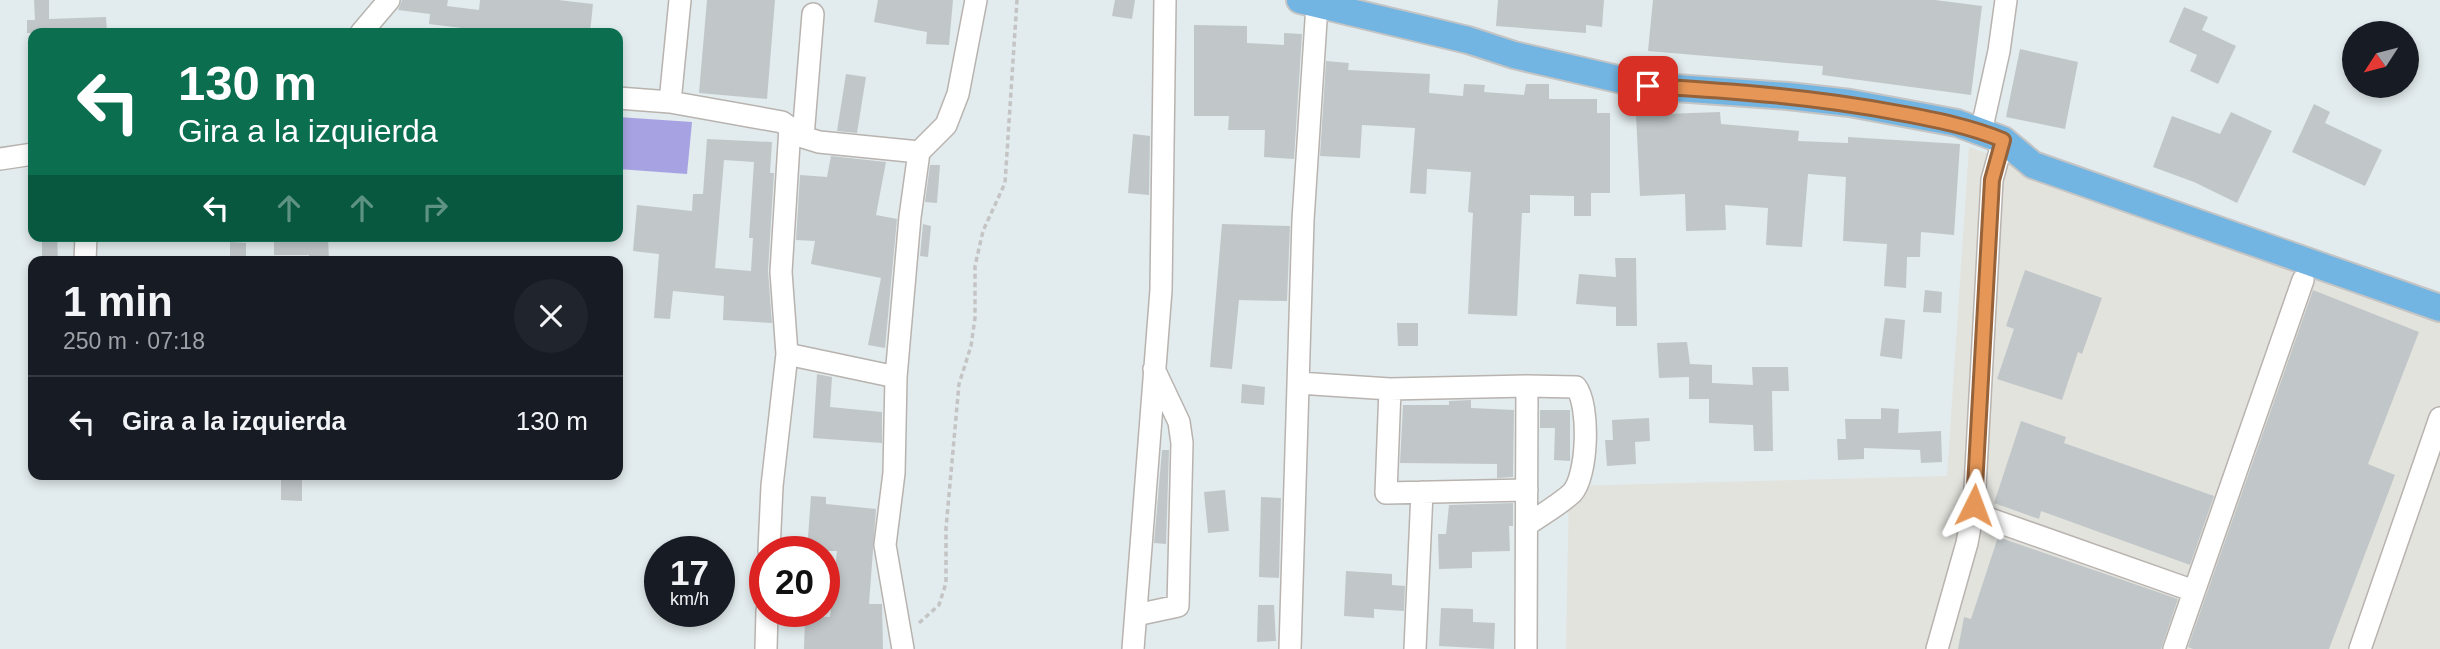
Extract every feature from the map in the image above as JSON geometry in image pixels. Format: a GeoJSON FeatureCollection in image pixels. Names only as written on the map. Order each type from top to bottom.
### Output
{"type":"FeatureCollection","features":[{"type":"Feature","properties":{"kind":"main road"},"geometry":{"type":"LineString","coordinates":[[1308,3],[1648,86],[1850,103],[1957,123],[1992,136],[2033,165],[2440,308]]}},
{"type":"Feature","properties":{"kind":"street"},"geometry":{"type":"LineString","coordinates":[[365,28],[389,0]]}},
{"type":"Feature","properties":{"kind":"street"},"geometry":{"type":"LineString","coordinates":[[670,102],[680,0]]}},
{"type":"Feature","properties":{"kind":"street"},"geometry":{"type":"LineString","coordinates":[[902,645],[885,545],[894,473],[896,377],[910,217],[919,152],[946,125],[958,94],[976,0]]}},
{"type":"Feature","properties":{"kind":"street"},"geometry":{"type":"LineString","coordinates":[[1133,649],[1161,290],[1165,0]]}},
{"type":"Feature","properties":{"kind":"street"},"geometry":{"type":"LineString","coordinates":[[1937,649],[1973,513],[1992,180],[1992,136],[2006,0]]}},
{"type":"Feature","properties":{"kind":"street"},"geometry":{"type":"LineString","coordinates":[[1290,649],[1308,3]]}},
{"type":"Feature","properties":{"kind":"street"},"geometry":{"type":"LineString","coordinates":[[770,536],[772,486],[787,354],[781,272],[813,14]]}},
{"type":"Feature","properties":{"kind":"street"},"geometry":{"type":"LineString","coordinates":[[623,98],[670,102],[782,122],[819,142],[919,152]]}},
{"type":"Feature","properties":{"kind":"street"},"geometry":{"type":"LineString","coordinates":[[0,159],[28,155]]}},
{"type":"Feature","properties":{"kind":"street"},"geometry":{"type":"LineString","coordinates":[[2174,649],[2303,280]]}},
{"type":"Feature","properties":{"kind":"street"},"geometry":{"type":"LineString","coordinates":[[787,354],[896,377]]}},
{"type":"Feature","properties":{"kind":"street"},"geometry":{"type":"LineString","coordinates":[[1136,615],[1178,606],[1182,443],[1179,422],[1154,369]]}},
{"type":"Feature","properties":{"kind":"street"},"geometry":{"type":"LineString","coordinates":[[1298,383],[1390,389],[1576,387],[1583,400],[1585,419],[1583,464],[1573,492],[1527,525]]}},
{"type":"Feature","properties":{"kind":"street"},"geometry":{"type":"LineString","coordinates":[[1526,649],[1527,386]]}},
{"type":"Feature","properties":{"kind":"street"},"geometry":{"type":"LineString","coordinates":[[1390,389],[1386,493],[1527,490]]}},
{"type":"Feature","properties":{"kind":"street"},"geometry":{"type":"LineString","coordinates":[[2360,649],[2440,418]]}},
{"type":"Feature","properties":{"kind":"street"},"geometry":{"type":"LineString","coordinates":[[1415,649],[1422,492]]}},
{"type":"Feature","properties":{"kind":"street"},"geometry":{"type":"LineString","coordinates":[[1973,513],[2194,591]]}},
{"type":"Feature","properties":{"kind":"street"},"geometry":{"type":"LineString","coordinates":[[766,649],[767,627]]}},
{"type":"Feature","properties":{"kind":"path"},"geometry":{"type":"LineString","coordinates":[[902,645],[939,605],[946,583],[946,528],[959,384],[971,346],[975,318],[975,266],[983,231],[1005,183],[1017,0]]}},
{"type":"Feature","properties":{"kind":"shaded area"},"geometry":{"type":"Polygon","coordinates":[[[623,117],[692,122],[687,174],[623,169],[623,117]]]}},
{"type":"Feature","properties":{"kind":"shaded area"},"geometry":{"type":"Polygon","coordinates":[[[1969,147],[2440,318],[2440,649],[1566,649],[1569,486],[1947,476],[1969,147]]]}},
{"type":"Feature","properties":{"kind":"building"},"geometry":{"type":"Polygon","coordinates":[[[34,0],[49,0],[49,19],[106,17],[107,28],[28,28],[27,33],[27,20],[35,20],[34,0]]]}},
{"type":"Feature","properties":{"kind":"building"},"geometry":{"type":"Polygon","coordinates":[[[402,0],[448,0],[447,6],[479,10],[480,0],[558,0],[593,4],[591,28],[462,28],[429,24],[430,14],[398,10],[402,0]]]}},
{"type":"Feature","properties":{"kind":"building"},"geometry":{"type":"Polygon","coordinates":[[[707,0],[775,0],[767,99],[699,93],[707,0]]]}},
{"type":"Feature","properties":{"kind":"building"},"geometry":{"type":"Polygon","coordinates":[[[878,0],[953,0],[949,45],[926,44],[927,32],[874,22],[878,0]]]}},
{"type":"Feature","properties":{"kind":"building"},"geometry":{"type":"Polygon","coordinates":[[[1115,0],[1135,0],[1132,19],[1112,16],[1115,0]]]}},
{"type":"Feature","properties":{"kind":"building"},"geometry":{"type":"Polygon","coordinates":[[[1498,0],[1604,0],[1602,27],[1586,25],[1586,33],[1496,26],[1498,0]]]}},
{"type":"Feature","properties":{"kind":"building"},"geometry":{"type":"Polygon","coordinates":[[[1653,0],[1935,0],[1982,6],[1971,95],[1822,75],[1823,66],[1648,51],[1653,0]]]}},
{"type":"Feature","properties":{"kind":"building"},"geometry":{"type":"Polygon","coordinates":[[[2184,7],[2208,17],[2202,30],[2236,46],[2218,84],[2190,71],[2197,55],[2169,42],[2184,7]]]}},
{"type":"Feature","properties":{"kind":"building"},"geometry":{"type":"Polygon","coordinates":[[[1194,25],[1247,26],[1247,43],[1284,45],[1284,33],[1302,34],[1294,159],[1264,157],[1265,130],[1228,130],[1229,116],[1194,116],[1194,25]]]}},
{"type":"Feature","properties":{"kind":"building"},"geometry":{"type":"Polygon","coordinates":[[[2020,49],[2078,62],[2065,129],[2006,117],[2020,49]]]}},
{"type":"Feature","properties":{"kind":"building"},"geometry":{"type":"Polygon","coordinates":[[[1326,61],[1349,63],[1348,70],[1430,74],[1429,93],[1463,96],[1464,84],[1485,85],[1484,92],[1524,95],[1526,84],[1549,84],[1549,99],[1597,99],[1597,113],[1610,113],[1610,193],[1591,193],[1591,216],[1574,216],[1574,196],[1530,195],[1530,213],[1522,213],[1517,316],[1468,314],[1473,213],[1468,212],[1471,172],[1427,169],[1426,194],[1410,193],[1415,128],[1362,125],[1360,158],[1320,156],[1326,61]]]}},
{"type":"Feature","properties":{"kind":"building"},"geometry":{"type":"Polygon","coordinates":[[[846,74],[866,77],[857,133],[837,131],[846,74]]]}},
{"type":"Feature","properties":{"kind":"building"},"geometry":{"type":"Polygon","coordinates":[[[2314,104],[2330,112],[2325,123],[2382,150],[2365,186],[2292,152],[2314,104]]]}},
{"type":"Feature","properties":{"kind":"building"},"geometry":{"type":"Polygon","coordinates":[[[1720,112],[1721,124],[1799,131],[1798,141],[1848,143],[1848,137],[1960,144],[1954,235],[1921,232],[1920,257],[1907,257],[1906,288],[1884,286],[1887,244],[1843,241],[1846,177],[1808,174],[1802,247],[1766,245],[1768,208],[1725,205],[1726,230],[1686,231],[1685,194],[1640,196],[1636,115],[1720,112]]]}},
{"type":"Feature","properties":{"kind":"building"},"geometry":{"type":"Polygon","coordinates":[[[2231,112],[2272,131],[2237,203],[2194,182],[2153,167],[2172,116],[2220,134],[2231,112]]]}},
{"type":"Feature","properties":{"kind":"building"},"geometry":{"type":"Polygon","coordinates":[[[1133,134],[1150,136],[1149,195],[1128,193],[1133,134]]]}},
{"type":"Feature","properties":{"kind":"building"},"geometry":{"type":"Polygon","coordinates":[[[707,139],[772,142],[770,173],[774,173],[768,271],[772,323],[723,320],[724,296],[673,291],[670,319],[654,318],[659,254],[633,251],[637,205],[692,211],[693,194],[703,194],[707,139]],[[724,160],[715,268],[751,271],[753,238],[749,238],[754,162],[724,160]]]}},
{"type":"Feature","properties":{"kind":"building"},"geometry":{"type":"Polygon","coordinates":[[[831,156],[886,162],[876,215],[897,219],[885,348],[868,345],[881,278],[811,264],[815,241],[796,240],[800,175],[827,177],[831,156]]]}},
{"type":"Feature","properties":{"kind":"building"},"geometry":{"type":"Polygon","coordinates":[[[930,165],[940,165],[937,203],[925,202],[930,165]]]}},
{"type":"Feature","properties":{"kind":"building"},"geometry":{"type":"Polygon","coordinates":[[[923,224],[931,226],[928,257],[920,256],[923,224]]]}},
{"type":"Feature","properties":{"kind":"building"},"geometry":{"type":"Polygon","coordinates":[[[1222,224],[1290,226],[1287,301],[1239,300],[1232,369],[1210,367],[1222,224]]]}},
{"type":"Feature","properties":{"kind":"building"},"geometry":{"type":"Polygon","coordinates":[[[42,242],[57,242],[58,256],[42,256],[42,242]]]}},
{"type":"Feature","properties":{"kind":"building"},"geometry":{"type":"Polygon","coordinates":[[[230,242],[246,243],[246,256],[230,256],[230,242]]]}},
{"type":"Feature","properties":{"kind":"building"},"geometry":{"type":"Polygon","coordinates":[[[274,242],[328,242],[329,256],[274,255],[274,242]]]}},
{"type":"Feature","properties":{"kind":"building"},"geometry":{"type":"Polygon","coordinates":[[[1615,258],[1636,258],[1637,326],[1616,326],[1616,307],[1576,304],[1579,274],[1616,277],[1615,258]]]}},
{"type":"Feature","properties":{"kind":"building"},"geometry":{"type":"Polygon","coordinates":[[[2025,270],[2102,298],[2082,354],[2078,352],[2062,400],[1997,379],[2014,329],[2006,326],[2025,270]]]}},
{"type":"Feature","properties":{"kind":"building"},"geometry":{"type":"Polygon","coordinates":[[[1925,290],[1942,292],[1941,313],[1923,312],[1925,290]]]}},
{"type":"Feature","properties":{"kind":"building"},"geometry":{"type":"Polygon","coordinates":[[[2313,290],[2419,332],[2368,464],[2395,475],[2329,649],[2193,649],[2188,647],[2313,290]]]}},
{"type":"Feature","properties":{"kind":"building"},"geometry":{"type":"Polygon","coordinates":[[[1885,318],[1905,320],[1902,359],[1880,356],[1885,318]]]}},
{"type":"Feature","properties":{"kind":"building"},"geometry":{"type":"Polygon","coordinates":[[[1397,323],[1418,323],[1418,346],[1398,346],[1397,323]]]}},
{"type":"Feature","properties":{"kind":"building"},"geometry":{"type":"Polygon","coordinates":[[[1687,342],[1690,364],[1712,365],[1712,383],[1753,385],[1752,367],[1788,367],[1789,391],[1772,391],[1773,451],[1754,451],[1753,425],[1709,423],[1709,399],[1689,399],[1689,377],[1659,378],[1657,343],[1687,342]]]}},
{"type":"Feature","properties":{"kind":"building"},"geometry":{"type":"Polygon","coordinates":[[[817,374],[832,377],[830,407],[882,412],[882,443],[813,438],[817,374]]]}},
{"type":"Feature","properties":{"kind":"building"},"geometry":{"type":"Polygon","coordinates":[[[1242,384],[1265,387],[1264,405],[1241,403],[1242,384]]]}},
{"type":"Feature","properties":{"kind":"building"},"geometry":{"type":"Polygon","coordinates":[[[1471,400],[1471,408],[1514,410],[1513,477],[1497,478],[1497,464],[1400,463],[1403,405],[1449,405],[1449,401],[1471,400]]]}},
{"type":"Feature","properties":{"kind":"building"},"geometry":{"type":"Polygon","coordinates":[[[1881,408],[1899,409],[1898,433],[1941,431],[1942,462],[1921,463],[1920,450],[1864,448],[1864,459],[1838,460],[1837,439],[1846,439],[1845,419],[1881,419],[1881,408]]]}},
{"type":"Feature","properties":{"kind":"building"},"geometry":{"type":"Polygon","coordinates":[[[1540,410],[1570,410],[1570,461],[1554,460],[1555,428],[1540,428],[1540,410]]]}},
{"type":"Feature","properties":{"kind":"building"},"geometry":{"type":"Polygon","coordinates":[[[1649,418],[1650,441],[1635,442],[1636,464],[1607,466],[1605,440],[1613,440],[1612,420],[1649,418]]]}},
{"type":"Feature","properties":{"kind":"building"},"geometry":{"type":"Polygon","coordinates":[[[2021,421],[2066,437],[2064,443],[2214,496],[2190,565],[2041,511],[2039,519],[1994,503],[2021,421]]]}},
{"type":"Feature","properties":{"kind":"building"},"geometry":{"type":"Polygon","coordinates":[[[1162,450],[1169,450],[1166,544],[1154,543],[1162,450]]]}},
{"type":"Feature","properties":{"kind":"building"},"geometry":{"type":"Polygon","coordinates":[[[281,480],[302,480],[302,501],[281,500],[281,480]]]}},
{"type":"Feature","properties":{"kind":"building"},"geometry":{"type":"Polygon","coordinates":[[[1225,490],[1229,531],[1208,533],[1204,492],[1225,490]]]}},
{"type":"Feature","properties":{"kind":"building"},"geometry":{"type":"Polygon","coordinates":[[[811,496],[826,497],[826,504],[876,509],[869,604],[882,604],[883,649],[804,649],[805,627],[840,627],[840,536],[808,536],[811,496]]]}},
{"type":"Feature","properties":{"kind":"building"},"geometry":{"type":"Polygon","coordinates":[[[1261,497],[1281,498],[1279,578],[1259,577],[1261,497]]]}},
{"type":"Feature","properties":{"kind":"building"},"geometry":{"type":"Polygon","coordinates":[[[1513,503],[1513,526],[1509,526],[1510,551],[1472,552],[1472,568],[1439,569],[1438,534],[1446,534],[1449,505],[1513,503]]]}},
{"type":"Feature","properties":{"kind":"building"},"geometry":{"type":"Polygon","coordinates":[[[1998,537],[2178,599],[2161,649],[1958,649],[1964,617],[1971,619],[1998,537]]]}},
{"type":"Feature","properties":{"kind":"building"},"geometry":{"type":"Polygon","coordinates":[[[1346,571],[1392,574],[1392,585],[1405,586],[1404,611],[1374,609],[1374,618],[1344,616],[1346,571]]]}},
{"type":"Feature","properties":{"kind":"building"},"geometry":{"type":"Polygon","coordinates":[[[1258,605],[1274,605],[1276,641],[1257,642],[1258,605]]]}},
{"type":"Feature","properties":{"kind":"building"},"geometry":{"type":"Polygon","coordinates":[[[1441,608],[1473,609],[1473,622],[1495,623],[1494,649],[1439,646],[1441,608]]]}},
{"type":"Feature","properties":{"kind":"route"},"geometry":{"type":"LineString","coordinates":[[1648,86],[1850,103],[1957,123],[2003,140],[1992,180],[1974,505]]}}]}
